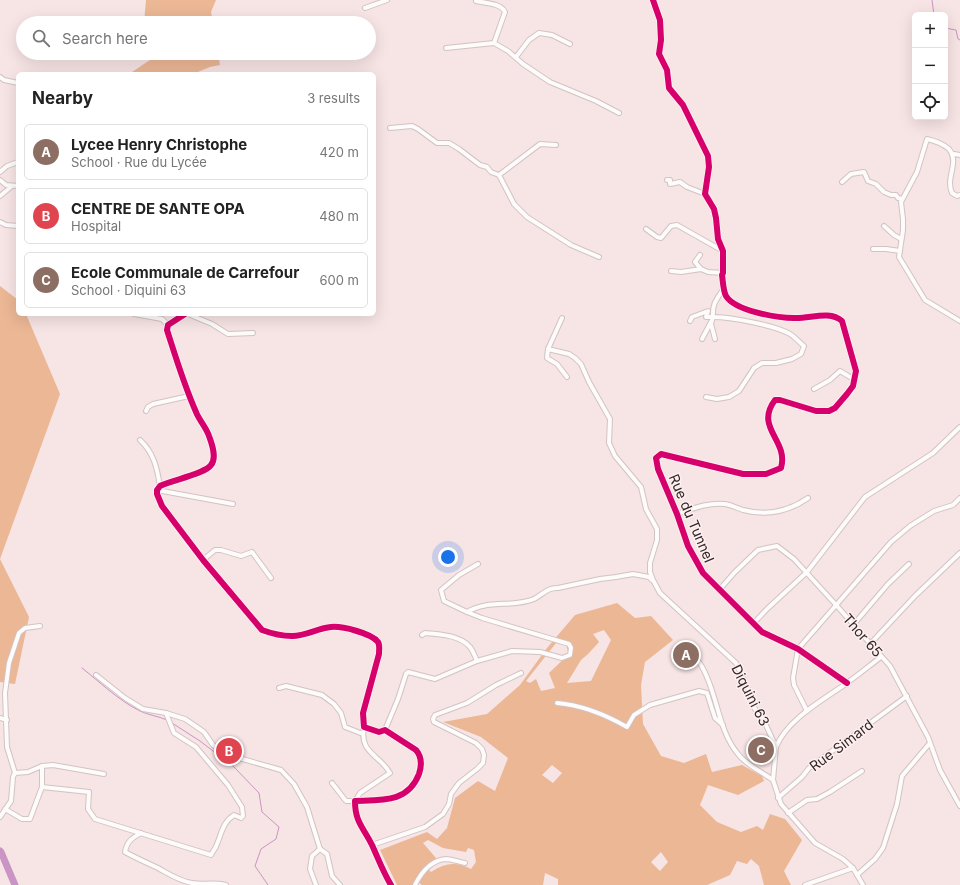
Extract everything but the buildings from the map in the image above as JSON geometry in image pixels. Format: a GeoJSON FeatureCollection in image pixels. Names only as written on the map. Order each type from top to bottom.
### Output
{"type":"FeatureCollection","features":[{"type":"Feature","properties":{"kind":"street"},"geometry":{"type":"LineString","coordinates":[[365,8],[387,0]]}},
{"type":"Feature","properties":{"kind":"street"},"geometry":{"type":"LineString","coordinates":[[477,0],[476,1],[500,6],[504,9],[505,12],[494,43]]}},
{"type":"Feature","properties":{"kind":"street"},"geometry":{"type":"LineString","coordinates":[[653,0],[660,20],[661,34],[659,54],[667,70],[669,88],[682,105],[708,156],[709,167],[705,194]]}},
{"type":"Feature","properties":{"kind":"street"},"geometry":{"type":"LineString","coordinates":[[516,57],[529,40],[539,33],[552,35],[570,44]]}},
{"type":"Feature","properties":{"kind":"street"},"geometry":{"type":"LineString","coordinates":[[446,48],[494,43],[504,48],[523,64],[550,82],[619,112]]}},
{"type":"Feature","properties":{"kind":"street"},"geometry":{"type":"LineString","coordinates":[[0,77],[4,80],[16,83]]}},
{"type":"Feature","properties":{"kind":"street"},"geometry":{"type":"LineString","coordinates":[[390,128],[412,126],[437,143],[449,144],[467,154],[480,165],[487,167],[491,172],[499,175],[514,204],[527,217],[571,245],[599,257]]}},
{"type":"Feature","properties":{"kind":"street"},"geometry":{"type":"LineString","coordinates":[[960,155],[954,154],[943,144],[927,139],[917,172],[901,202],[903,230],[899,257],[925,300],[960,321]]}},
{"type":"Feature","properties":{"kind":"street"},"geometry":{"type":"LineString","coordinates":[[499,175],[540,144],[556,144]]}},
{"type":"Feature","properties":{"kind":"street"},"geometry":{"type":"LineString","coordinates":[[954,154],[955,162],[950,183],[950,190],[957,196],[960,195]]}},
{"type":"Feature","properties":{"kind":"street"},"geometry":{"type":"LineString","coordinates":[[0,172],[7,166],[16,163]]}},
{"type":"Feature","properties":{"kind":"street"},"geometry":{"type":"LineString","coordinates":[[842,182],[851,174],[864,172],[868,181],[876,184],[884,192],[891,195],[896,195],[898,198],[902,199]]}},
{"type":"Feature","properties":{"kind":"street"},"geometry":{"type":"LineString","coordinates":[[0,180],[6,185],[16,186]]}},
{"type":"Feature","properties":{"kind":"street"},"geometry":{"type":"LineString","coordinates":[[667,180],[670,180],[670,184],[680,182],[687,187],[705,194],[714,209],[718,239],[723,251],[722,275],[724,288],[729,299],[742,308],[752,311],[795,318],[830,315],[837,317],[842,321],[856,371],[855,380],[840,371],[830,380],[814,389]]}},
{"type":"Feature","properties":{"kind":"street"},"geometry":{"type":"LineString","coordinates":[[0,196],[12,186]]}},
{"type":"Feature","properties":{"kind":"street"},"geometry":{"type":"LineString","coordinates":[[0,222],[6,226],[16,226]]}},
{"type":"Feature","properties":{"kind":"street"},"geometry":{"type":"LineString","coordinates":[[646,229],[657,237],[661,238],[671,226],[677,225],[723,251]]}},
{"type":"Feature","properties":{"kind":"street"},"geometry":{"type":"LineString","coordinates":[[884,226],[901,239]]}},
{"type":"Feature","properties":{"kind":"street"},"geometry":{"type":"LineString","coordinates":[[873,249],[900,251]]}},
{"type":"Feature","properties":{"kind":"street"},"geometry":{"type":"LineString","coordinates":[[700,255],[695,262],[701,269],[708,272],[723,273]]}},
{"type":"Feature","properties":{"kind":"street"},"geometry":{"type":"LineString","coordinates":[[671,271],[681,272],[701,269]]}},
{"type":"Feature","properties":{"kind":"street"},"geometry":{"type":"LineString","coordinates":[[715,339],[711,324],[713,307],[724,288]]}},
{"type":"Feature","properties":{"kind":"street"},"geometry":{"type":"LineString","coordinates":[[690,322],[692,317],[708,311],[713,307]]}},
{"type":"Feature","properties":{"kind":"street"},"geometry":{"type":"LineString","coordinates":[[706,397],[717,399],[729,397],[739,391],[754,368],[762,363],[776,363],[792,359],[801,354],[804,346],[790,334],[776,328],[750,322],[712,319],[706,317],[708,311]]}},
{"type":"Feature","properties":{"kind":"street"},"geometry":{"type":"LineString","coordinates":[[146,316],[162,319],[168,325]]}},
{"type":"Feature","properties":{"kind":"street"},"geometry":{"type":"LineString","coordinates":[[168,325],[182,316]]}},
{"type":"Feature","properties":{"kind":"street"},"geometry":{"type":"LineString","coordinates":[[193,316],[220,328],[228,334],[253,333]]}},
{"type":"Feature","properties":{"kind":"street"},"geometry":{"type":"LineString","coordinates":[[562,318],[548,349],[548,359],[557,364],[567,377]]}},
{"type":"Feature","properties":{"kind":"street"},"geometry":{"type":"LineString","coordinates":[[702,339],[712,319]]}},
{"type":"Feature","properties":{"kind":"street"},"geometry":{"type":"LineString","coordinates":[[168,325],[167,330],[189,396],[196,414],[209,434],[214,460],[211,466],[205,471],[160,486],[157,490],[157,494],[162,506],[203,560],[259,627],[267,632],[293,636],[332,626],[363,633],[377,641],[379,645],[379,654],[364,713],[364,727],[362,734],[364,745],[390,773],[360,793],[355,801],[355,813],[372,845],[383,872],[391,885]]}},
{"type":"Feature","properties":{"kind":"street","name":"Diquini 63"},"geometry":{"type":"LineString","coordinates":[[548,349],[569,354],[581,364],[610,419],[609,443],[615,456],[641,487],[646,509],[657,529],[657,540],[650,563],[650,572],[660,593],[736,663],[749,691],[753,706],[765,723],[776,747]]}},
{"type":"Feature","properties":{"kind":"street","name":"Rue du Tunnel"},"geometry":{"type":"LineString","coordinates":[[847,683],[798,650],[762,632],[752,624],[703,573],[695,562],[688,546],[677,514],[658,469],[656,458],[662,454],[743,474],[766,474],[772,472],[781,468],[784,460],[768,421],[769,407],[775,400],[780,400],[816,411],[828,411],[835,408],[847,394],[855,380]]}},
{"type":"Feature","properties":{"kind":"street"},"geometry":{"type":"LineString","coordinates":[[146,411],[151,404],[189,396]]}},
{"type":"Feature","properties":{"kind":"street"},"geometry":{"type":"LineString","coordinates":[[752,624],[766,609],[807,572],[865,497],[933,453],[960,427]]}},
{"type":"Feature","properties":{"kind":"street"},"geometry":{"type":"LineString","coordinates":[[140,440],[147,447],[156,464],[160,486]]}},
{"type":"Feature","properties":{"kind":"street"},"geometry":{"type":"LineString","coordinates":[[157,490],[233,504]]}},
{"type":"Feature","properties":{"kind":"street"},"geometry":{"type":"LineString","coordinates":[[677,514],[708,505],[726,504],[743,510],[769,513],[791,506],[808,498]]}},
{"type":"Feature","properties":{"kind":"street"},"geometry":{"type":"LineString","coordinates":[[807,711],[794,685],[793,678],[798,650],[891,542],[910,526],[934,511],[953,505],[960,498]]}},
{"type":"Feature","properties":{"kind":"street","name":"Thor 65"},"geometry":{"type":"LineString","coordinates":[[719,590],[758,550],[776,546],[794,559],[854,624],[890,666],[907,696],[930,743],[940,770],[960,804]]}},
{"type":"Feature","properties":{"kind":"street"},"geometry":{"type":"LineString","coordinates":[[203,560],[214,550],[221,550],[241,556],[252,552],[271,578]]}},
{"type":"Feature","properties":{"kind":"street"},"geometry":{"type":"LineString","coordinates":[[871,643],[915,596],[960,553]]}},
{"type":"Feature","properties":{"kind":"street"},"geometry":{"type":"LineString","coordinates":[[385,730],[407,673],[409,672],[435,679],[477,661],[517,650],[540,652],[562,658],[570,655],[571,648],[569,644],[482,618],[444,601],[441,590],[459,575],[478,564]]}},
{"type":"Feature","properties":{"kind":"street"},"geometry":{"type":"LineString","coordinates":[[854,624],[888,584],[909,564]]}},
{"type":"Feature","properties":{"kind":"street"},"geometry":{"type":"LineString","coordinates":[[467,612],[476,606],[526,601],[534,599],[553,588],[600,579],[633,574],[649,577],[653,580]]}},
{"type":"Feature","properties":{"kind":"street"},"geometry":{"type":"LineString","coordinates":[[0,817],[11,801],[13,777],[15,773],[8,747],[6,720],[5,693],[9,663],[19,633],[25,628],[40,626]]}},
{"type":"Feature","properties":{"kind":"street"},"geometry":{"type":"LineString","coordinates":[[422,636],[425,633],[460,640],[470,647],[477,661]]}},
{"type":"Feature","properties":{"kind":"street"},"geometry":{"type":"LineString","coordinates":[[675,650],[686,650],[700,664],[706,674],[723,725],[738,754],[772,780]]}},
{"type":"Feature","properties":{"kind":"street"},"geometry":{"type":"LineString","coordinates":[[863,885],[854,868],[815,843],[788,813],[778,798],[772,780],[776,747],[786,730],[807,711],[882,657]]}},
{"type":"Feature","properties":{"kind":"street"},"geometry":{"type":"LineString","coordinates":[[372,845],[425,826],[443,814],[449,804],[451,794],[458,783],[478,770],[483,763],[484,755],[482,749],[476,743],[434,722],[433,719],[435,715],[467,703],[521,673]]}},
{"type":"Feature","properties":{"kind":"street"},"geometry":{"type":"LineString","coordinates":[[96,675],[125,698],[143,708],[185,719],[204,732],[213,745],[225,754],[281,770],[294,784],[307,807],[320,849],[327,854],[332,876],[340,885]]}},
{"type":"Feature","properties":{"kind":"street"},"geometry":{"type":"LineString","coordinates":[[279,688],[286,686],[322,695],[334,704],[341,713],[345,727],[362,734]]}},
{"type":"Feature","properties":{"kind":"street"},"geometry":{"type":"LineString","coordinates":[[557,703],[581,707],[613,719],[627,727],[634,715],[650,705],[698,691],[707,693],[715,718],[723,725]]}},
{"type":"Feature","properties":{"kind":"street","name":"Rue Simard"},"geometry":{"type":"LineString","coordinates":[[778,798],[802,777],[809,768],[907,696]]}},
{"type":"Feature","properties":{"kind":"street"},"geometry":{"type":"LineString","coordinates":[[42,786],[89,792],[88,809],[95,819],[211,855],[228,819],[234,815],[241,818],[243,816],[242,807],[228,785],[196,747],[174,732],[166,713]]}},
{"type":"Feature","properties":{"kind":"street"},"geometry":{"type":"LineString","coordinates":[[0,718],[6,720]]}},
{"type":"Feature","properties":{"kind":"street"},"geometry":{"type":"LineString","coordinates":[[364,727],[379,732],[385,730]]}},
{"type":"Feature","properties":{"kind":"street"},"geometry":{"type":"LineString","coordinates":[[332,782],[346,801],[390,799],[407,792],[416,780],[421,763],[420,754],[385,730]]}},
{"type":"Feature","properties":{"kind":"street"},"geometry":{"type":"LineString","coordinates":[[857,875],[875,859],[883,848],[897,804],[902,776],[930,743]]}},
{"type":"Feature","properties":{"kind":"street"},"geometry":{"type":"LineString","coordinates":[[15,773],[28,772],[42,766],[53,765],[104,774]]}},
{"type":"Feature","properties":{"kind":"street"},"geometry":{"type":"LineString","coordinates":[[5,809],[22,819],[30,819],[42,786],[42,766]]}},
{"type":"Feature","properties":{"kind":"street"},"geometry":{"type":"LineString","coordinates":[[788,813],[807,800],[817,799],[830,792],[862,771]]}},
{"type":"Feature","properties":{"kind":"street"},"geometry":{"type":"LineString","coordinates":[[141,833],[131,839],[126,845],[125,852],[178,879],[193,883],[216,882],[226,885]]}},
{"type":"Feature","properties":{"kind":"street"},"geometry":{"type":"LineString","coordinates":[[316,885],[310,869],[312,856],[320,849]]}},
{"type":"Feature","properties":{"kind":"street"},"geometry":{"type":"LineString","coordinates":[[415,885],[420,875],[432,863],[446,859],[465,863]]}},
{"type":"Feature","properties":{"kind":"street"},"geometry":{"type":"LineString","coordinates":[[804,885],[854,868]]}},
{"type":"Feature","properties":{"kind":"shaded area"},"geometry":{"type":"Polygon","coordinates":[[[146,0],[216,0],[211,12],[212,16],[145,16],[146,0]]]}},
{"type":"Feature","properties":{"kind":"shaded area"},"geometry":{"type":"Polygon","coordinates":[[[150,60],[219,60],[220,65],[198,72],[132,72],[150,60]]]}},
{"type":"Feature","properties":{"kind":"shaded area"},"geometry":{"type":"Polygon","coordinates":[[[0,286],[16,298],[16,316],[27,316],[60,394],[0,559],[0,286]]]}},
{"type":"Feature","properties":{"kind":"shaded area"},"geometry":{"type":"Polygon","coordinates":[[[0,559],[29,617],[15,684],[0,682],[0,559]]]}},
{"type":"Feature","properties":{"kind":"shaded area"},"geometry":{"type":"Polygon","coordinates":[[[617,603],[635,618],[651,616],[673,640],[645,662],[641,685],[643,724],[661,756],[684,763],[706,754],[712,772],[742,765],[762,776],[764,781],[738,795],[708,785],[700,805],[717,822],[741,832],[757,826],[763,830],[770,814],[785,819],[802,840],[784,871],[791,885],[764,885],[759,866],[751,859],[747,864],[737,861],[730,875],[707,885],[558,885],[558,879],[545,873],[543,885],[422,885],[418,882],[412,885],[397,885],[380,850],[427,832],[437,839],[447,828],[455,798],[478,781],[495,791],[508,758],[481,737],[443,722],[487,714],[520,685],[547,648],[575,615],[617,603]],[[604,630],[593,634],[599,642],[581,660],[567,683],[591,681],[611,640],[604,630]],[[556,643],[526,681],[530,683],[536,679],[541,691],[555,688],[549,673],[569,654],[566,645],[556,643]],[[552,765],[542,775],[553,783],[562,773],[552,765]],[[428,840],[423,843],[436,858],[427,868],[431,872],[451,864],[466,866],[471,869],[476,862],[474,850],[468,848],[466,852],[443,848],[428,840]],[[661,852],[651,862],[660,871],[668,862],[661,852]]]}},
{"type":"Feature","properties":{"kind":"waterway"},"geometry":{"type":"LineString","coordinates":[[932,0],[934,12]]}},
{"type":"Feature","properties":{"kind":"waterway"},"geometry":{"type":"LineString","coordinates":[[948,29],[956,30],[958,39],[960,40]]}},
{"type":"Feature","properties":{"kind":"waterway"},"geometry":{"type":"LineString","coordinates":[[82,668],[117,697],[132,707],[167,720]]}},
{"type":"Feature","properties":{"kind":"waterway"},"geometry":{"type":"LineString","coordinates":[[172,723],[200,741],[234,767],[259,793],[262,812],[279,827],[276,839],[261,849],[255,866],[268,885]]}},
{"type":"Feature","properties":{"kind":"waterway"},"geometry":{"type":"LineString","coordinates":[[0,851],[15,885]]}},
{"type":"Feature","properties":{"kind":"cycle path"},"geometry":{"type":"LineString","coordinates":[[653,0],[660,20],[661,40],[659,54],[667,70],[669,88],[683,105],[708,156],[709,167],[705,194],[714,209],[718,239],[723,251],[722,275],[726,296],[738,306],[757,313],[778,317],[800,318],[825,315],[837,318],[842,321],[856,371],[853,386],[835,408],[829,411],[816,411],[780,400],[775,400],[768,418],[780,450],[782,458],[781,468],[766,474],[743,474],[661,454],[656,458],[658,469],[677,514],[688,546],[703,573],[762,632],[798,649],[847,683]]}},
{"type":"Feature","properties":{"kind":"cycle path"},"geometry":{"type":"LineString","coordinates":[[182,316],[168,325],[167,330],[180,371],[197,415],[210,439],[214,459],[208,468],[160,486],[157,490],[157,494],[162,506],[203,560],[262,630],[292,636],[336,627],[363,633],[378,642],[379,654],[363,713],[364,727],[379,732],[385,730],[416,750],[421,761],[419,774],[414,783],[401,795],[384,800],[355,801],[356,814],[360,824],[391,885]]}},
{"type":"Feature","properties":{"kind":"place","name":"Lycee Henry Christophe"},"geometry":{"type":"Point","coordinates":[686,655]}},
{"type":"Feature","properties":{"kind":"place","name":"Ecole Communale de Carrefour"},"geometry":{"type":"Point","coordinates":[761,750]}},
{"type":"Feature","properties":{"kind":"place","name":"CENTRE DE SANTE OPA"},"geometry":{"type":"Point","coordinates":[229,751]}}]}
